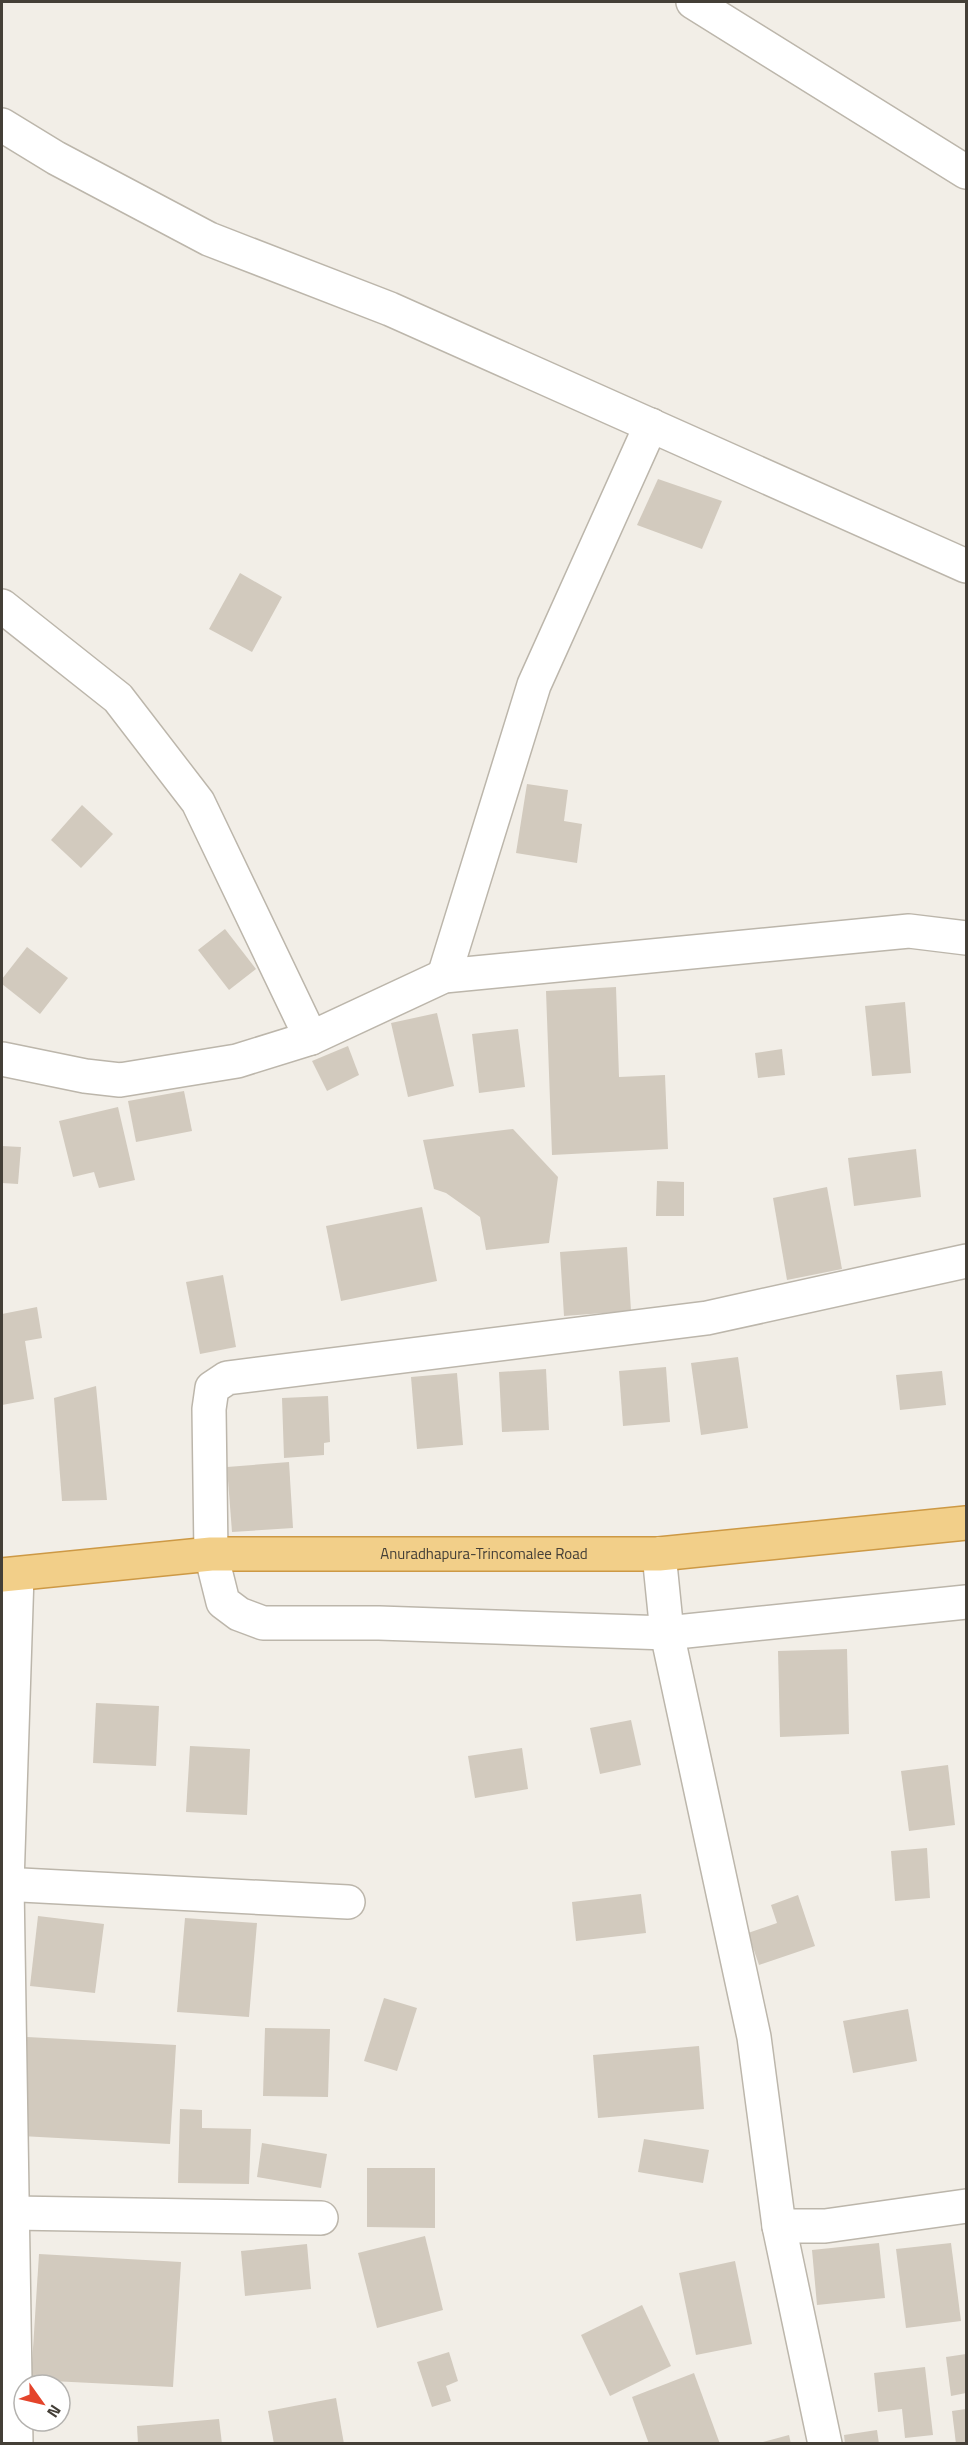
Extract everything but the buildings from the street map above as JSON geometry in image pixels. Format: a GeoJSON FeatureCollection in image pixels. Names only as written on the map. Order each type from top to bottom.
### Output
{"type":"FeatureCollection","features":[{"type":"Feature","properties":{"kind":"highway","name":"Anuradhapura-Trincomalee Road"},"geometry":{"type":"LineString","coordinates":[[9,1575],[211,1554],[658,1554],[966,1523]]}},
{"type":"Feature","properties":{"kind":"street"},"geometry":{"type":"LineString","coordinates":[[693,2],[966,172]]}},
{"type":"Feature","properties":{"kind":"street"},"geometry":{"type":"LineString","coordinates":[[2,125],[56,158],[209,239],[390,309],[966,566]]}},
{"type":"Feature","properties":{"kind":"street"},"geometry":{"type":"LineString","coordinates":[[444,976],[534,685],[651,425]]}},
{"type":"Feature","properties":{"kind":"street"},"geometry":{"type":"LineString","coordinates":[[2,606],[118,698],[198,802],[311,1038]]}},
{"type":"Feature","properties":{"kind":"street"},"geometry":{"type":"LineString","coordinates":[[2,1059],[85,1076],[120,1080],[237,1061],[311,1038],[444,976],[909,931],[966,938]]}},
{"type":"Feature","properties":{"kind":"street"},"geometry":{"type":"LineString","coordinates":[[966,1261],[707,1318],[227,1378],[212,1388],[209,1409],[211,1554],[223,1602],[239,1614],[263,1623],[379,1623],[667,1633],[966,1602]]}},
{"type":"Feature","properties":{"kind":"street"},"geometry":{"type":"LineString","coordinates":[[658,1554],[667,1633],[754,2037],[778,2226],[825,2444]]}},
{"type":"Feature","properties":{"kind":"street"},"geometry":{"type":"LineString","coordinates":[[9,1575],[4,1884],[14,2213],[16,2444]]}},
{"type":"Feature","properties":{"kind":"street"},"geometry":{"type":"LineString","coordinates":[[4,1884],[348,1902]]}},
{"type":"Feature","properties":{"kind":"street"},"geometry":{"type":"LineString","coordinates":[[778,2226],[825,2226],[966,2206]]}},
{"type":"Feature","properties":{"kind":"street"},"geometry":{"type":"LineString","coordinates":[[14,2213],[321,2218]]}}]}
